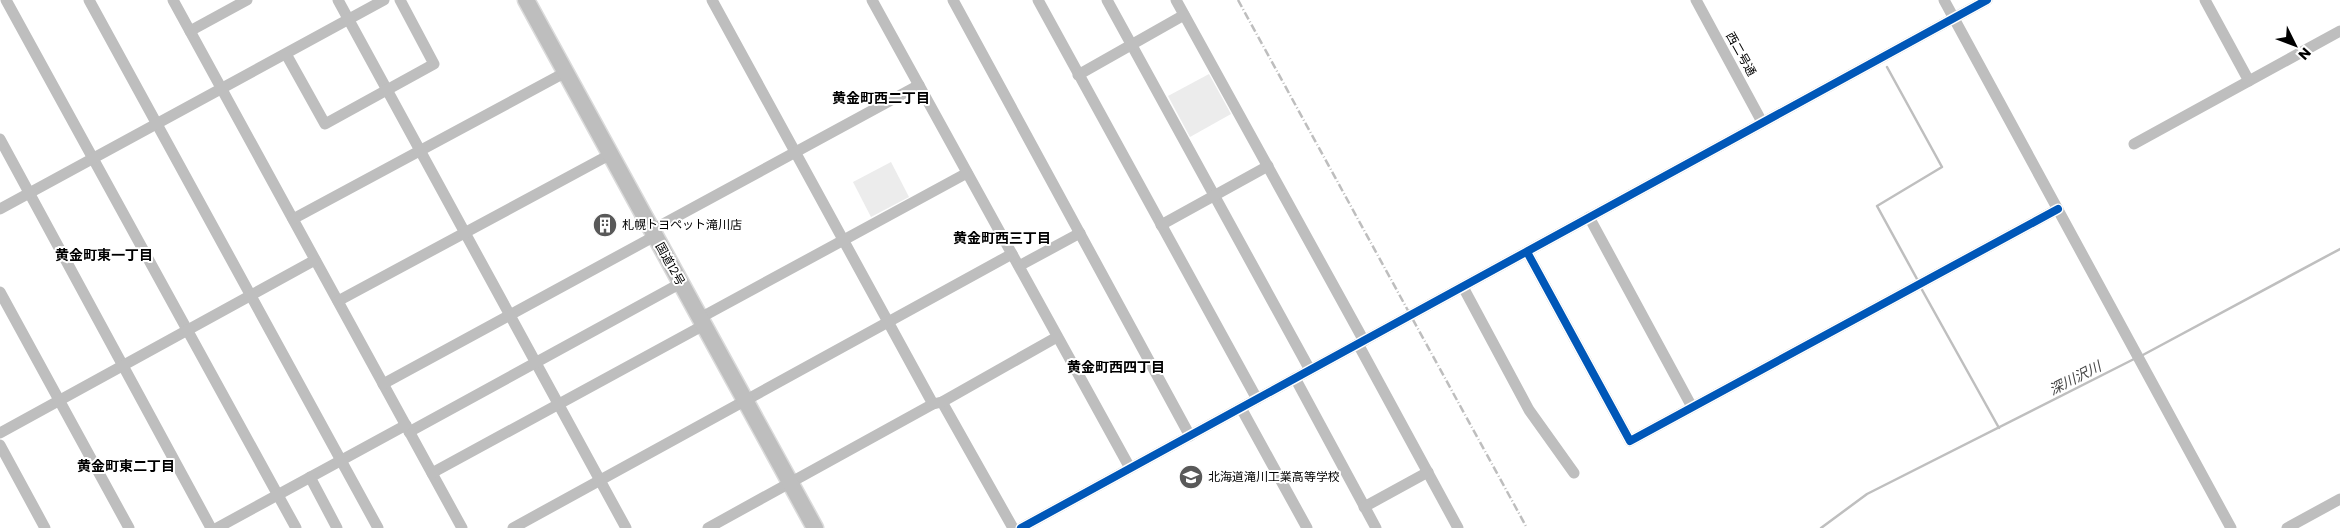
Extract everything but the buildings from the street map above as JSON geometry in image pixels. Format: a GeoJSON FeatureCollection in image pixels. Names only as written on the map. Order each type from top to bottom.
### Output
{"type":"FeatureCollection","features":[{"type":"Feature","properties":{"kind":"highway","name":"国道12号"},"geometry":{"type":"LineString","coordinates":[[526,0],[815,528]]}},
{"type":"Feature","properties":{"kind":"street"},"geometry":{"type":"LineString","coordinates":[[6,0],[296,528]]}},
{"type":"Feature","properties":{"kind":"street"},"geometry":{"type":"LineString","coordinates":[[89,0],[252,294],[378,528]]}},
{"type":"Feature","properties":{"kind":"street"},"geometry":{"type":"LineString","coordinates":[[173,0],[462,528]]}},
{"type":"Feature","properties":{"kind":"street"},"geometry":{"type":"LineString","coordinates":[[190,32],[248,0]]}},
{"type":"Feature","properties":{"kind":"street"},"geometry":{"type":"LineString","coordinates":[[338,0],[626,528]]}},
{"type":"Feature","properties":{"kind":"street"},"geometry":{"type":"LineString","coordinates":[[0,209],[384,0]]}},
{"type":"Feature","properties":{"kind":"street"},"geometry":{"type":"LineString","coordinates":[[286,54],[325,124],[434,64],[400,0]]}},
{"type":"Feature","properties":{"kind":"street"},"geometry":{"type":"LineString","coordinates":[[712,0],[888,322],[1013,528]]}},
{"type":"Feature","properties":{"kind":"street"},"geometry":{"type":"LineString","coordinates":[[872,0],[1130,468]]}},
{"type":"Feature","properties":{"kind":"street"},"geometry":{"type":"LineString","coordinates":[[953,0],[1190,436]]}},
{"type":"Feature","properties":{"kind":"street"},"geometry":{"type":"LineString","coordinates":[[1038,0],[1257,399]]}},
{"type":"Feature","properties":{"kind":"street"},"geometry":{"type":"LineString","coordinates":[[1107,0],[1310,370]]}},
{"type":"Feature","properties":{"kind":"street"},"geometry":{"type":"LineString","coordinates":[[1176,0],[1268,166],[1458,528]]}},
{"type":"Feature","properties":{"kind":"street","name":"西二号通"},"geometry":{"type":"LineString","coordinates":[[1696,0],[1762,122]]}},
{"type":"Feature","properties":{"kind":"street"},"geometry":{"type":"LineString","coordinates":[[1944,0],[2230,528]]}},
{"type":"Feature","properties":{"kind":"street"},"geometry":{"type":"LineString","coordinates":[[1021,528],[1987,0]]}},
{"type":"Feature","properties":{"kind":"street"},"geometry":{"type":"LineString","coordinates":[[2206,0],[2249,81]]}},
{"type":"Feature","properties":{"kind":"street"},"geometry":{"type":"LineString","coordinates":[[1078,75],[1184,15]]}},
{"type":"Feature","properties":{"kind":"street"},"geometry":{"type":"LineString","coordinates":[[2134,144],[2340,31]]}},
{"type":"Feature","properties":{"kind":"street"},"geometry":{"type":"LineString","coordinates":[[293,220],[566,72]]}},
{"type":"Feature","properties":{"kind":"street"},"geometry":{"type":"LineString","coordinates":[[383,384],[511,315],[795,152],[919,84]]}},
{"type":"Feature","properties":{"kind":"street"},"geometry":{"type":"LineString","coordinates":[[0,139],[211,528]]}},
{"type":"Feature","properties":{"kind":"street"},"geometry":{"type":"LineString","coordinates":[[338,301],[611,154]]}},
{"type":"Feature","properties":{"kind":"street"},"geometry":{"type":"LineString","coordinates":[[1161,225],[1268,166]]}},
{"type":"Feature","properties":{"kind":"street"},"geometry":{"type":"LineString","coordinates":[[432,474],[967,173]]}},
{"type":"Feature","properties":{"kind":"street"},"geometry":{"type":"LineString","coordinates":[[1527,252],[1630,441],[2058,210]]}},
{"type":"Feature","properties":{"kind":"street"},"geometry":{"type":"LineString","coordinates":[[1589,216],[1692,407]]}},
{"type":"Feature","properties":{"kind":"street"},"geometry":{"type":"LineString","coordinates":[[1019,266],[1080,233]]}},
{"type":"Feature","properties":{"kind":"street"},"geometry":{"type":"LineString","coordinates":[[513,528],[1012,254]]}},
{"type":"Feature","properties":{"kind":"street"},"geometry":{"type":"LineString","coordinates":[[0,433],[315,260]]}},
{"type":"Feature","properties":{"kind":"street"},"geometry":{"type":"LineString","coordinates":[[217,528],[342,460],[536,362],[681,283]]}},
{"type":"Feature","properties":{"kind":"street"},"geometry":{"type":"LineString","coordinates":[[1464,287],[1529,410],[1574,473]]}},
{"type":"Feature","properties":{"kind":"street"},"geometry":{"type":"LineString","coordinates":[[0,292],[129,528]]}},
{"type":"Feature","properties":{"kind":"street"},"geometry":{"type":"LineString","coordinates":[[708,528],[1057,337]]}},
{"type":"Feature","properties":{"kind":"street"},"geometry":{"type":"LineString","coordinates":[[1295,378],[1376,528]]}},
{"type":"Feature","properties":{"kind":"street"},"geometry":{"type":"LineString","coordinates":[[1241,408],[1307,528]]}},
{"type":"Feature","properties":{"kind":"street"},"geometry":{"type":"LineString","coordinates":[[0,446],[45,528]]}},
{"type":"Feature","properties":{"kind":"street"},"geometry":{"type":"LineString","coordinates":[[1364,507],[1428,472]]}},
{"type":"Feature","properties":{"kind":"street"},"geometry":{"type":"LineString","coordinates":[[310,477],[337,528]]}},
{"type":"Feature","properties":{"kind":"street"},"geometry":{"type":"LineString","coordinates":[[2287,528],[2340,499]]}},
{"type":"Feature","properties":{"kind":"shaded area"},"geometry":{"type":"Polygon","coordinates":[[[1209,74],[1231,114],[1190,137],[1168,96],[1209,74]]]}},
{"type":"Feature","properties":{"kind":"shaded area"},"geometry":{"type":"Polygon","coordinates":[[[891,162],[909,197],[871,217],[853,182],[891,162]]]}},
{"type":"Feature","properties":{"kind":"waterway"},"geometry":{"type":"LineString","coordinates":[[1887,67],[1942,167],[1877,206],[1917,279]]}},
{"type":"Feature","properties":{"kind":"waterway","name":"深川沢川"},"geometry":{"type":"LineString","coordinates":[[2141,356],[2340,249]]}},
{"type":"Feature","properties":{"kind":"waterway"},"geometry":{"type":"LineString","coordinates":[[1921,288],[1999,428]]}},
{"type":"Feature","properties":{"kind":"waterway","name":"深川沢川"},"geometry":{"type":"LineString","coordinates":[[1821,528],[1867,494],[2136,358]]}},
{"type":"Feature","properties":{"kind":"railway"},"geometry":{"type":"LineString","coordinates":[[1238,0],[1527,528]]}},
{"type":"Feature","properties":{"kind":"cycle path"},"geometry":{"type":"LineString","coordinates":[[1021,528],[1987,0]]}},
{"type":"Feature","properties":{"kind":"cycle path"},"geometry":{"type":"LineString","coordinates":[[1527,252],[1630,441],[2058,209]]}},
{"type":"Feature","properties":{"kind":"place","name":"札幌トヨペット滝川店"},"geometry":{"type":"Point","coordinates":[605,225]}},
{"type":"Feature","properties":{"kind":"place","name":"北海道滝川工業高等学校"},"geometry":{"type":"Point","coordinates":[1191,477]}},
{"type":"Feature","properties":{"kind":"district","name":"黄金町西二丁目"},"geometry":{"type":"Point","coordinates":[881,98]}},
{"type":"Feature","properties":{"kind":"district","name":"黄金町西三丁目"},"geometry":{"type":"Point","coordinates":[1002,238]}},
{"type":"Feature","properties":{"kind":"district","name":"黄金町東一丁目"},"geometry":{"type":"Point","coordinates":[104,255]}},
{"type":"Feature","properties":{"kind":"district","name":"黄金町西四丁目"},"geometry":{"type":"Point","coordinates":[1116,367]}},
{"type":"Feature","properties":{"kind":"district","name":"黄金町東二丁目"},"geometry":{"type":"Point","coordinates":[126,466]}}]}
